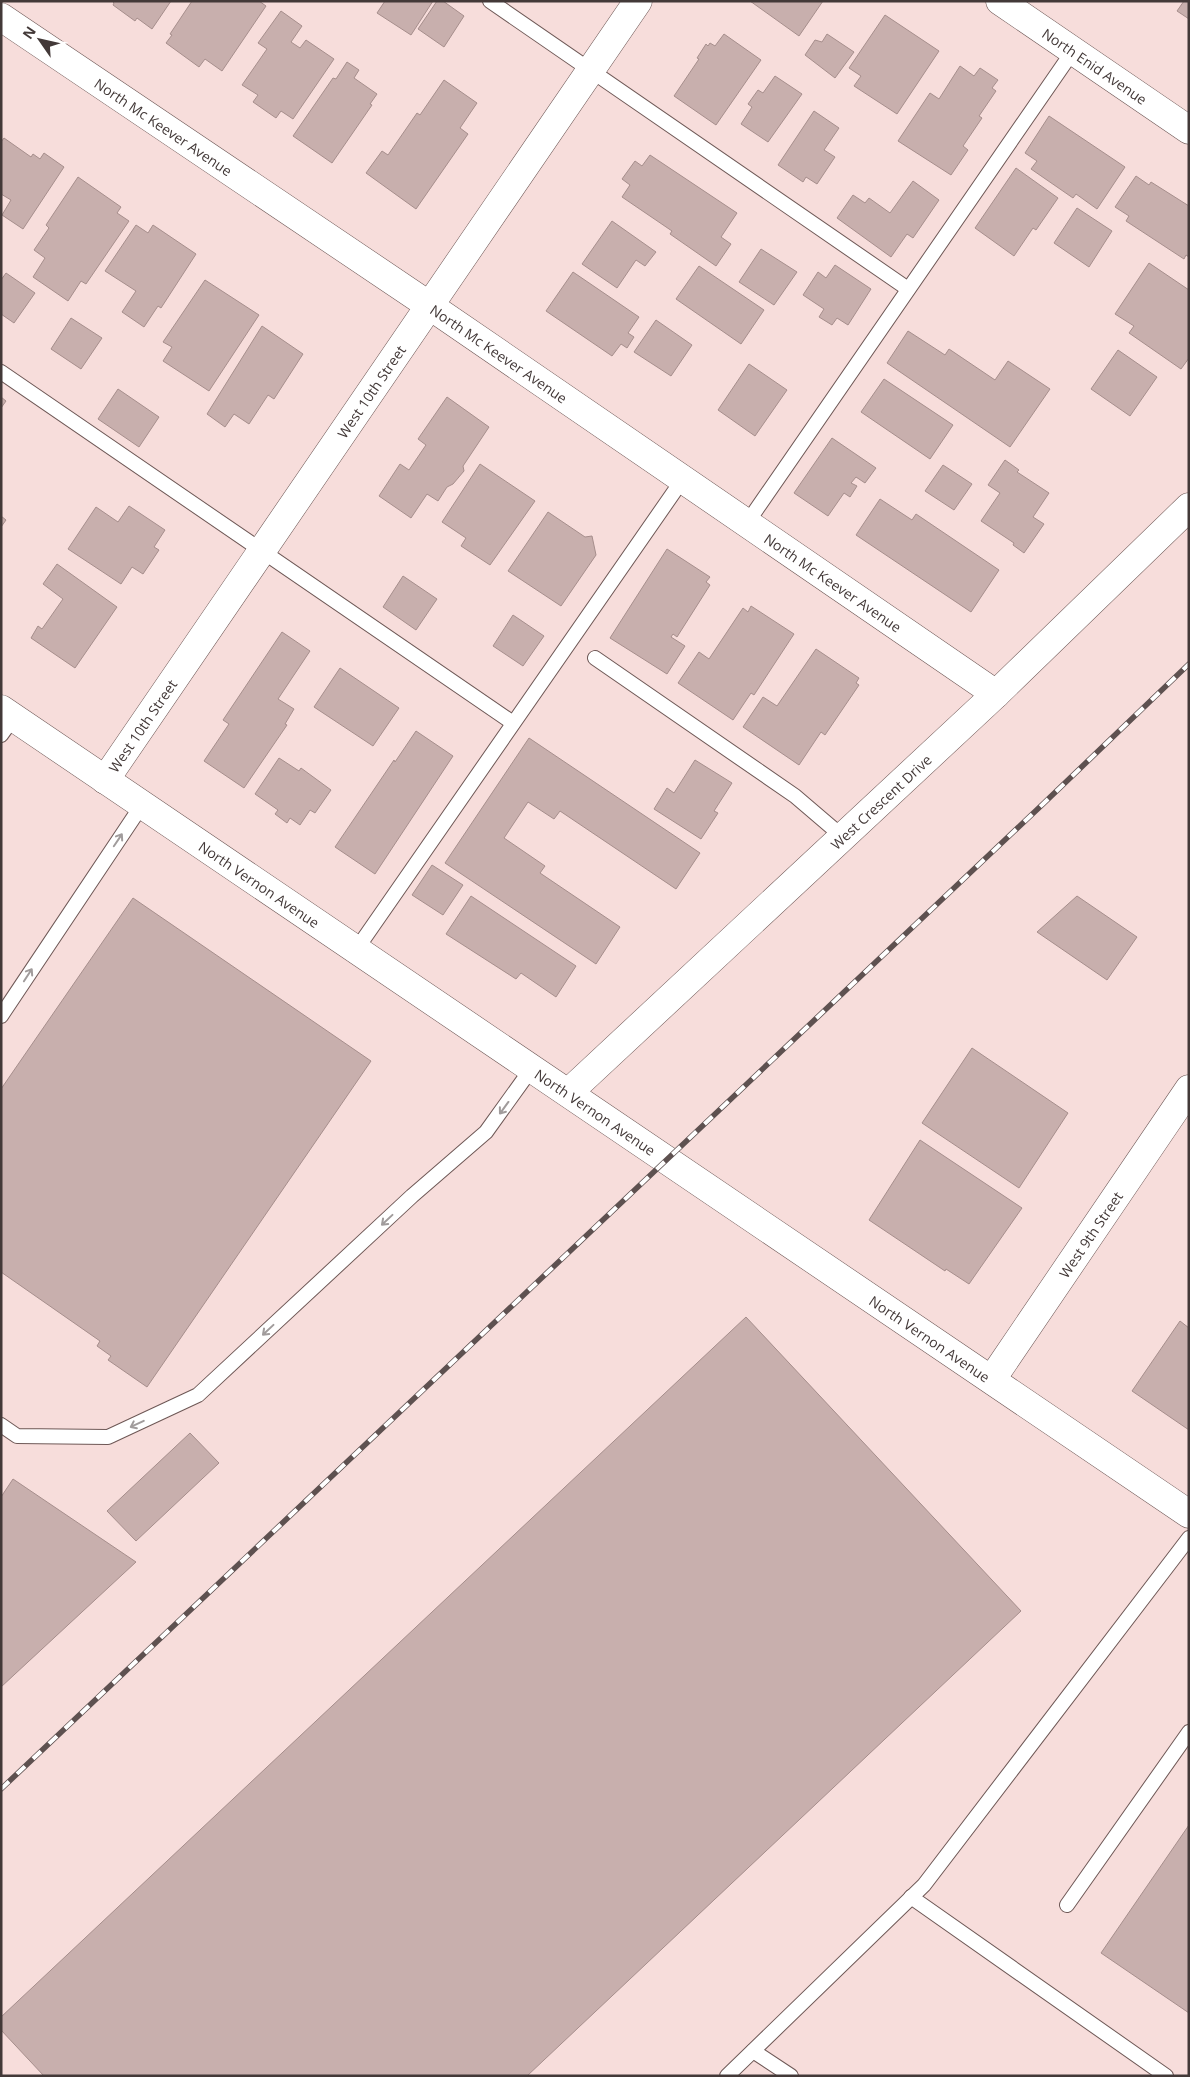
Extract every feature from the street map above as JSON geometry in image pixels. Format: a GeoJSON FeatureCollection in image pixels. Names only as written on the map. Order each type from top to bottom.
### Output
{"type":"FeatureCollection","features":[{"type":"Feature","properties":{"kind":"street","name":"West 10th Street"},"geometry":{"type":"LineString","coordinates":[[105,780],[638,1]]}},
{"type":"Feature","properties":{"kind":"street","name":"North Enid Avenue"},"geometry":{"type":"LineString","coordinates":[[1000,1],[1189,130]]}},
{"type":"Feature","properties":{"kind":"street","name":"North Mc Keever Avenue"},"geometry":{"type":"LineString","coordinates":[[1,17],[430,306],[996,694]]}},
{"type":"Feature","properties":{"kind":"street","name":"West Crescent Drive"},"geometry":{"type":"LineString","coordinates":[[569,1092],[996,694],[1189,507]]}},
{"type":"Feature","properties":{"kind":"street","name":"North Vernon Avenue"},"geometry":{"type":"LineString","coordinates":[[5,720],[105,780],[569,1092],[1189,1514]]}},
{"type":"Feature","properties":{"kind":"street","name":"West 9th Street"},"geometry":{"type":"LineString","coordinates":[[992,1379],[1189,1089]]}},
{"type":"Feature","properties":{"kind":"lane"},"geometry":{"type":"LineString","coordinates":[[490,1],[908,289]]}},
{"type":"Feature","properties":{"kind":"lane"},"geometry":{"type":"LineString","coordinates":[[747,523],[1073,51]]}},
{"type":"Feature","properties":{"kind":"lane"},"geometry":{"type":"LineString","coordinates":[[1,372],[513,723]]}},
{"type":"Feature","properties":{"kind":"lane"},"geometry":{"type":"LineString","coordinates":[[356,950],[683,480]]}},
{"type":"Feature","properties":{"kind":"lane"},"geometry":{"type":"LineString","coordinates":[[595,658],[795,796],[843,836]]}},
{"type":"Feature","properties":{"kind":"lane"},"geometry":{"type":"LineString","coordinates":[[1,1016],[142,805]]}},
{"type":"Feature","properties":{"kind":"lane"},"geometry":{"type":"LineString","coordinates":[[1,1425],[17,1436],[108,1437],[198,1395],[412,1196],[486,1132],[532,1068]]}},
{"type":"Feature","properties":{"kind":"lane"},"geometry":{"type":"LineString","coordinates":[[727,2076],[924,1885],[1189,1538]]}},
{"type":"Feature","properties":{"kind":"lane"},"geometry":{"type":"LineString","coordinates":[[1067,1905],[1189,1732]]}},
{"type":"Feature","properties":{"kind":"lane"},"geometry":{"type":"LineString","coordinates":[[911,1897],[1166,2076]]}},
{"type":"Feature","properties":{"kind":"lane"},"geometry":{"type":"LineString","coordinates":[[753,2051],[791,2076]]}},
{"type":"Feature","properties":{"kind":"building"},"geometry":{"type":"Polygon","coordinates":[[[112,1],[171,1],[152,29],[137,18],[135,21],[113,5],[112,1]]]}},
{"type":"Feature","properties":{"kind":"building"},"geometry":{"type":"Polygon","coordinates":[[[192,1],[259,1],[266,6],[222,71],[205,59],[199,67],[166,43],[192,1]]]}},
{"type":"Feature","properties":{"kind":"building"},"geometry":{"type":"Polygon","coordinates":[[[385,1],[433,1],[411,35],[377,13],[385,1]]]}},
{"type":"Feature","properties":{"kind":"building"},"geometry":{"type":"Polygon","coordinates":[[[437,1],[443,1],[464,16],[444,47],[418,29],[437,1]]]}},
{"type":"Feature","properties":{"kind":"building"},"geometry":{"type":"Polygon","coordinates":[[[750,1],[823,1],[799,36],[750,1]]]}},
{"type":"Feature","properties":{"kind":"building"},"geometry":{"type":"Polygon","coordinates":[[[1184,1],[1189,1],[1189,19],[1177,11],[1184,1]]]}},
{"type":"Feature","properties":{"kind":"building"},"geometry":{"type":"Polygon","coordinates":[[[281,11],[302,26],[291,42],[300,48],[306,40],[334,59],[293,119],[281,111],[276,118],[253,102],[258,95],[242,85],[267,49],[258,43],[281,11]]]}},
{"type":"Feature","properties":{"kind":"building"},"geometry":{"type":"Polygon","coordinates":[[[885,15],[939,51],[897,114],[854,86],[861,76],[849,68],[885,15]]]}},
{"type":"Feature","properties":{"kind":"building"},"geometry":{"type":"Polygon","coordinates":[[[724,34],[761,60],[716,125],[674,96],[699,59],[697,58],[706,44],[708,46],[710,43],[715,46],[724,34]]]}},
{"type":"Feature","properties":{"kind":"building"},"geometry":{"type":"Polygon","coordinates":[[[827,34],[854,52],[835,78],[805,55],[815,40],[822,42],[827,34]]]}},
{"type":"Feature","properties":{"kind":"building"},"geometry":{"type":"Polygon","coordinates":[[[347,62],[359,70],[354,78],[377,94],[370,104],[372,105],[332,163],[293,136],[333,78],[336,79],[347,62]]]}},
{"type":"Feature","properties":{"kind":"building"},"geometry":{"type":"Polygon","coordinates":[[[960,66],[974,76],[980,68],[998,80],[992,88],[996,91],[979,116],[982,118],[963,146],[968,150],[951,175],[898,141],[930,93],[939,99],[960,66]]]}},
{"type":"Feature","properties":{"kind":"building"},"geometry":{"type":"Polygon","coordinates":[[[775,76],[802,94],[768,142],[741,124],[752,107],[748,104],[758,90],[763,93],[775,76]]]}},
{"type":"Feature","properties":{"kind":"building"},"geometry":{"type":"Polygon","coordinates":[[[444,80],[477,103],[460,128],[468,134],[416,209],[366,173],[382,151],[388,155],[417,113],[420,115],[444,80]]]}},
{"type":"Feature","properties":{"kind":"building"},"geometry":{"type":"Polygon","coordinates":[[[814,111],[839,128],[824,150],[835,157],[817,184],[806,177],[803,182],[778,165],[814,111]]]}},
{"type":"Feature","properties":{"kind":"building"},"geometry":{"type":"Polygon","coordinates":[[[1049,116],[1125,167],[1097,209],[1076,194],[1073,198],[1031,169],[1037,161],[1025,153],[1049,116]]]}},
{"type":"Feature","properties":{"kind":"building"},"geometry":{"type":"Polygon","coordinates":[[[4,138],[31,157],[33,154],[40,159],[44,153],[64,167],[23,229],[2,215],[11,200],[1,194],[1,142],[4,138]]]}},
{"type":"Feature","properties":{"kind":"building"},"geometry":{"type":"Polygon","coordinates":[[[650,155],[737,213],[721,237],[731,244],[716,266],[670,234],[672,231],[622,197],[630,185],[622,179],[635,161],[642,166],[650,155]]]}},
{"type":"Feature","properties":{"kind":"building"},"geometry":{"type":"Polygon","coordinates":[[[1016,168],[1058,198],[1036,230],[1033,228],[1014,256],[975,228],[1016,168]]]}},
{"type":"Feature","properties":{"kind":"building"},"geometry":{"type":"Polygon","coordinates":[[[1136,176],[1149,185],[1151,182],[1189,206],[1189,257],[1186,255],[1184,259],[1126,221],[1129,216],[1115,207],[1136,176]]]}},
{"type":"Feature","properties":{"kind":"building"},"geometry":{"type":"Polygon","coordinates":[[[78,177],[121,207],[117,213],[129,221],[86,284],[81,281],[68,301],[33,277],[45,258],[34,250],[49,228],[46,225],[78,177]]]}},
{"type":"Feature","properties":{"kind":"building"},"geometry":{"type":"Polygon","coordinates":[[[913,181],[939,200],[913,238],[907,234],[891,257],[837,218],[853,195],[865,203],[869,198],[890,213],[913,181]]]}},
{"type":"Feature","properties":{"kind":"building"},"geometry":{"type":"Polygon","coordinates":[[[1077,208],[1112,231],[1089,267],[1054,243],[1077,208]]]}},
{"type":"Feature","properties":{"kind":"building"},"geometry":{"type":"Polygon","coordinates":[[[612,221],[656,252],[645,266],[636,260],[617,288],[582,264],[612,221]]]}},
{"type":"Feature","properties":{"kind":"building"},"geometry":{"type":"Polygon","coordinates":[[[136,225],[148,233],[153,225],[196,254],[161,308],[158,306],[144,327],[122,312],[136,291],[105,271],[136,225]]]}},
{"type":"Feature","properties":{"kind":"building"},"geometry":{"type":"Polygon","coordinates":[[[761,249],[797,272],[774,305],[739,282],[761,249]]]}},
{"type":"Feature","properties":{"kind":"building"},"geometry":{"type":"Polygon","coordinates":[[[1149,263],[1189,290],[1189,358],[1181,369],[1129,333],[1134,326],[1115,314],[1149,263]]]}},
{"type":"Feature","properties":{"kind":"building"},"geometry":{"type":"Polygon","coordinates":[[[835,265],[871,289],[848,325],[837,318],[832,325],[819,317],[824,309],[803,295],[818,272],[826,278],[835,265]]]}},
{"type":"Feature","properties":{"kind":"building"},"geometry":{"type":"Polygon","coordinates":[[[699,266],[764,310],[741,344],[676,299],[699,266]]]}},
{"type":"Feature","properties":{"kind":"building"},"geometry":{"type":"Polygon","coordinates":[[[573,272],[639,317],[628,333],[634,337],[627,348],[621,344],[612,356],[546,311],[573,272]]]}},
{"type":"Feature","properties":{"kind":"building"},"geometry":{"type":"Polygon","coordinates":[[[6,273],[35,293],[14,323],[1,314],[1,280],[6,273]]]}},
{"type":"Feature","properties":{"kind":"building"},"geometry":{"type":"Polygon","coordinates":[[[205,280],[259,315],[209,391],[163,361],[172,347],[163,342],[205,280]]]}},
{"type":"Feature","properties":{"kind":"building"},"geometry":{"type":"Polygon","coordinates":[[[71,318],[102,338],[81,369],[51,349],[71,318]]]}},
{"type":"Feature","properties":{"kind":"building"},"geometry":{"type":"Polygon","coordinates":[[[656,320],[692,345],[671,376],[634,352],[656,320]]]}},
{"type":"Feature","properties":{"kind":"building"},"geometry":{"type":"Polygon","coordinates":[[[262,326],[303,354],[274,399],[268,395],[249,424],[234,414],[225,427],[207,414],[262,326]]]}},
{"type":"Feature","properties":{"kind":"building"},"geometry":{"type":"Polygon","coordinates":[[[908,331],[945,355],[949,349],[995,380],[1008,361],[1050,389],[1010,447],[887,363],[908,331]]]}},
{"type":"Feature","properties":{"kind":"building"},"geometry":{"type":"Polygon","coordinates":[[[1118,350],[1157,377],[1130,416],[1091,389],[1118,350]]]}},
{"type":"Feature","properties":{"kind":"building"},"geometry":{"type":"Polygon","coordinates":[[[749,364],[787,390],[755,436],[718,410],[749,364]]]}},
{"type":"Feature","properties":{"kind":"building"},"geometry":{"type":"Polygon","coordinates":[[[884,379],[953,425],[930,459],[861,412],[884,379]]]}},
{"type":"Feature","properties":{"kind":"building"},"geometry":{"type":"Polygon","coordinates":[[[118,389],[159,417],[139,447],[98,419],[118,389]]]}},
{"type":"Feature","properties":{"kind":"building"},"geometry":{"type":"Polygon","coordinates":[[[1,397],[6,401],[1,408],[1,397]]]}},
{"type":"Feature","properties":{"kind":"building"},"geometry":{"type":"Polygon","coordinates":[[[447,397],[489,427],[463,466],[464,471],[453,484],[447,487],[438,501],[427,494],[411,518],[379,496],[400,464],[409,470],[426,445],[418,439],[447,397]]]}},
{"type":"Feature","properties":{"kind":"building"},"geometry":{"type":"Polygon","coordinates":[[[832,438],[876,468],[865,483],[856,477],[851,483],[857,486],[850,497],[844,493],[828,516],[794,493],[832,438]]]}},
{"type":"Feature","properties":{"kind":"building"},"geometry":{"type":"Polygon","coordinates":[[[1005,460],[1019,470],[1017,472],[1049,493],[1033,517],[1044,524],[1024,553],[1013,545],[1014,543],[981,521],[1000,493],[988,485],[1005,460]]]}},
{"type":"Feature","properties":{"kind":"building"},"geometry":{"type":"Polygon","coordinates":[[[480,464],[535,501],[490,565],[461,546],[466,538],[442,522],[480,464]]]}},
{"type":"Feature","properties":{"kind":"building"},"geometry":{"type":"Polygon","coordinates":[[[943,465],[972,484],[954,510],[925,491],[943,465]]]}},
{"type":"Feature","properties":{"kind":"building"},"geometry":{"type":"Polygon","coordinates":[[[880,499],[912,520],[916,514],[999,570],[971,612],[856,535],[880,499]]]}},
{"type":"Feature","properties":{"kind":"building"},"geometry":{"type":"Polygon","coordinates":[[[129,506],[165,530],[154,547],[159,550],[143,574],[132,567],[121,584],[68,549],[96,507],[118,522],[129,506]]]}},
{"type":"Feature","properties":{"kind":"building"},"geometry":{"type":"Polygon","coordinates":[[[548,512],[585,537],[592,536],[596,555],[561,606],[508,571],[548,512]]]}},
{"type":"Feature","properties":{"kind":"building"},"geometry":{"type":"Polygon","coordinates":[[[1,516],[6,520],[1,527],[1,516]]]}},
{"type":"Feature","properties":{"kind":"building"},"geometry":{"type":"Polygon","coordinates":[[[667,549],[710,577],[706,582],[710,585],[677,637],[673,634],[671,637],[685,646],[667,674],[610,638],[667,549]]]}},
{"type":"Feature","properties":{"kind":"building"},"geometry":{"type":"Polygon","coordinates":[[[57,564],[117,607],[75,668],[31,638],[38,626],[42,629],[63,599],[43,584],[57,564]]]}},
{"type":"Feature","properties":{"kind":"building"},"geometry":{"type":"Polygon","coordinates":[[[403,576],[437,599],[416,630],[383,607],[403,576]]]}},
{"type":"Feature","properties":{"kind":"building"},"geometry":{"type":"Polygon","coordinates":[[[751,606],[794,634],[754,695],[751,693],[733,720],[678,683],[699,652],[709,659],[743,608],[748,612],[751,606]]]}},
{"type":"Feature","properties":{"kind":"building"},"geometry":{"type":"Polygon","coordinates":[[[513,615],[544,636],[523,666],[493,646],[513,615]]]}},
{"type":"Feature","properties":{"kind":"building"},"geometry":{"type":"Polygon","coordinates":[[[282,632],[310,651],[278,699],[294,709],[285,724],[287,725],[244,788],[204,761],[229,724],[223,720],[282,632]]]}},
{"type":"Feature","properties":{"kind":"building"},"geometry":{"type":"Polygon","coordinates":[[[816,649],[859,678],[856,683],[859,685],[825,735],[821,732],[799,765],[743,727],[763,697],[777,706],[816,649]]]}},
{"type":"Feature","properties":{"kind":"building"},"geometry":{"type":"Polygon","coordinates":[[[340,668],[399,708],[373,746],[314,707],[340,668]]]}},
{"type":"Feature","properties":{"kind":"building"},"geometry":{"type":"Polygon","coordinates":[[[416,731],[453,756],[375,874],[335,847],[416,731]]]}},
{"type":"Feature","properties":{"kind":"building"},"geometry":{"type":"Polygon","coordinates":[[[529,738],[700,853],[676,889],[560,811],[554,819],[528,802],[504,838],[545,866],[540,873],[620,927],[596,964],[445,863],[529,738]]]}},
{"type":"Feature","properties":{"kind":"building"},"geometry":{"type":"Polygon","coordinates":[[[279,758],[299,771],[301,768],[331,790],[315,813],[310,810],[300,825],[290,818],[287,823],[275,814],[278,810],[255,794],[279,758]]]}},
{"type":"Feature","properties":{"kind":"building"},"geometry":{"type":"Polygon","coordinates":[[[695,760],[732,783],[714,811],[718,813],[701,839],[654,809],[667,788],[674,793],[695,760]]]}},
{"type":"Feature","properties":{"kind":"building"},"geometry":{"type":"Polygon","coordinates":[[[432,865],[463,885],[443,915],[412,895],[432,865]]]}},
{"type":"Feature","properties":{"kind":"building"},"geometry":{"type":"Polygon","coordinates":[[[471,896],[576,966],[556,997],[521,973],[516,979],[446,934],[471,896]]]}},
{"type":"Feature","properties":{"kind":"building"},"geometry":{"type":"Polygon","coordinates":[[[1077,896],[1137,937],[1107,980],[1037,932],[1077,896]]]}},
{"type":"Feature","properties":{"kind":"building"},"geometry":{"type":"Polygon","coordinates":[[[133,898],[371,1061],[147,1387],[108,1360],[111,1356],[97,1346],[100,1341],[1,1272],[1,1089],[133,898]]]}},
{"type":"Feature","properties":{"kind":"building"},"geometry":{"type":"Polygon","coordinates":[[[972,1048],[1068,1113],[1019,1188],[922,1123],[972,1048]]]}},
{"type":"Feature","properties":{"kind":"building"},"geometry":{"type":"Polygon","coordinates":[[[920,1140],[1022,1208],[969,1284],[946,1269],[945,1271],[869,1220],[920,1140]]]}},
{"type":"Feature","properties":{"kind":"building"},"geometry":{"type":"Polygon","coordinates":[[[746,1317],[1021,1611],[527,2076],[44,2076],[1,2030],[1,2017],[746,1317]]]}},
{"type":"Feature","properties":{"kind":"building"},"geometry":{"type":"Polygon","coordinates":[[[1180,1321],[1189,1328],[1189,1430],[1132,1391],[1180,1321]]]}},
{"type":"Feature","properties":{"kind":"building"},"geometry":{"type":"Polygon","coordinates":[[[190,1433],[219,1463],[136,1541],[107,1511],[190,1433]]]}},
{"type":"Feature","properties":{"kind":"building"},"geometry":{"type":"Polygon","coordinates":[[[13,1479],[136,1562],[1,1687],[1,1497],[13,1479]]]}},
{"type":"Feature","properties":{"kind":"building"},"geometry":{"type":"Polygon","coordinates":[[[1189,1825],[1189,2013],[1101,1953],[1189,1825]]]}},
{"type":"Feature","properties":{"kind":"railway"},"geometry":{"type":"LineString","coordinates":[[1,1789],[1189,664]]}}]}
